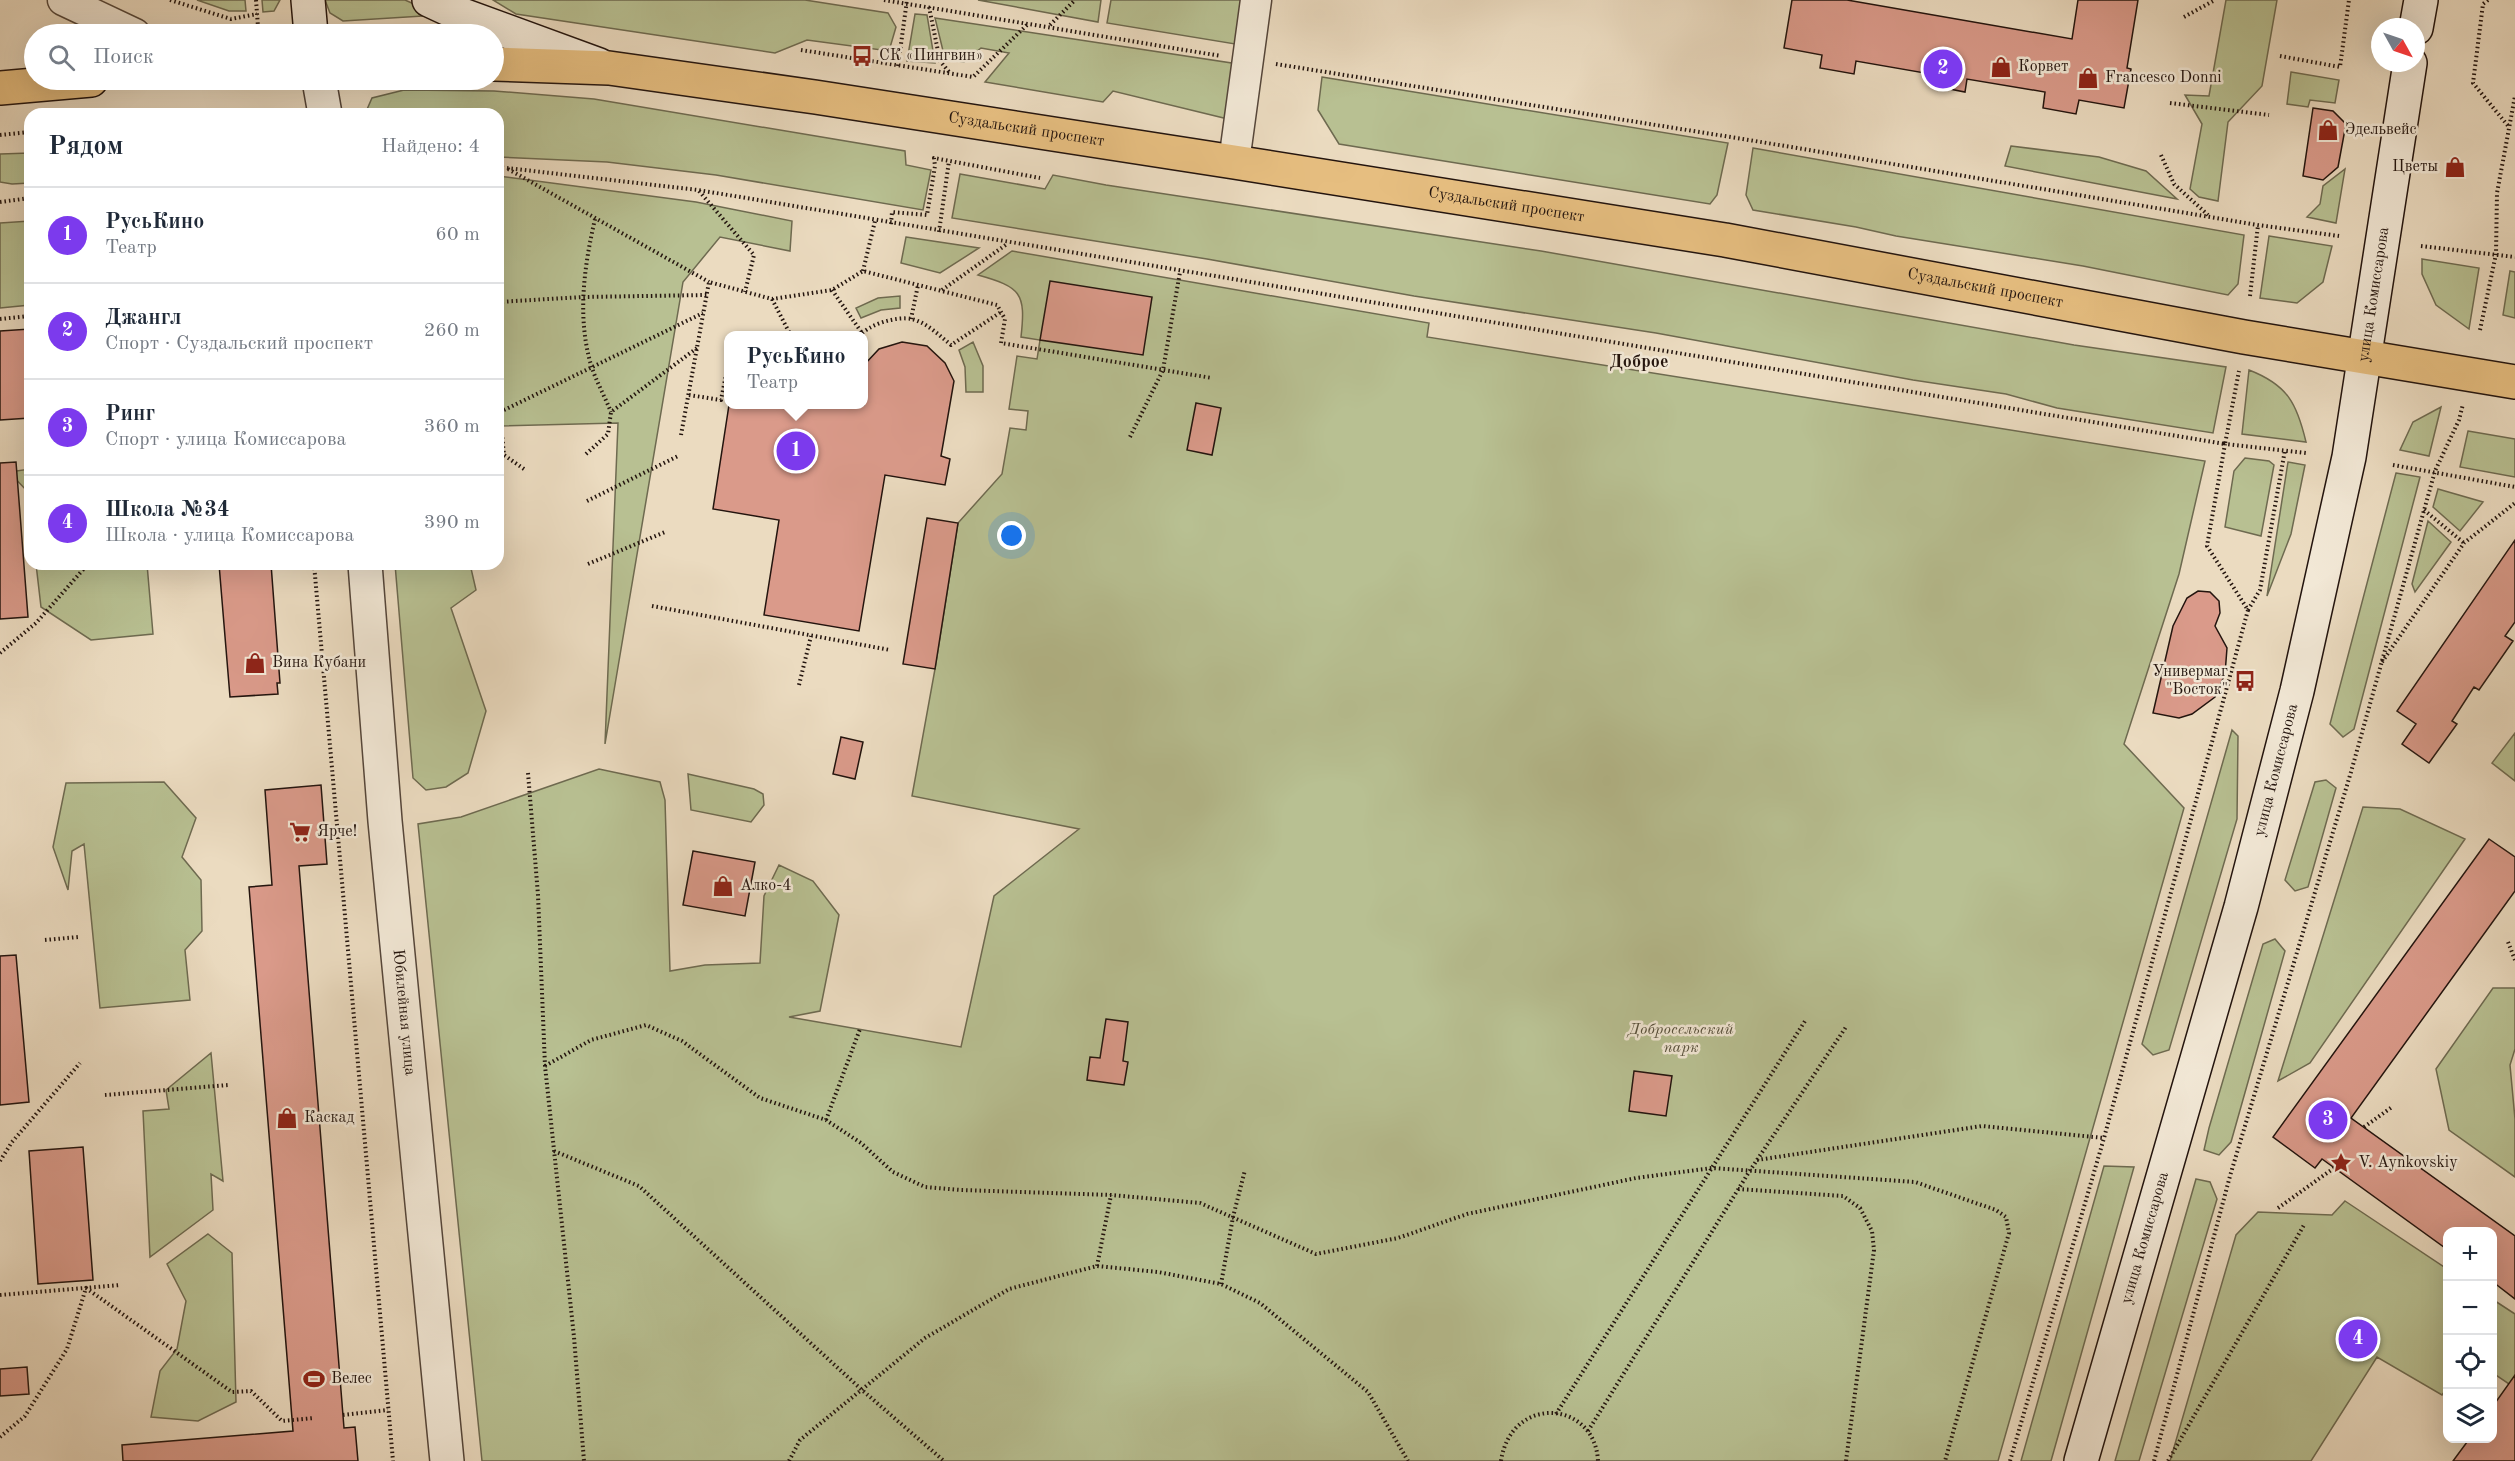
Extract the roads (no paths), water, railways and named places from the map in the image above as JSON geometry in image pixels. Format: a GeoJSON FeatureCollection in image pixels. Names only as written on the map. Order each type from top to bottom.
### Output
{"type":"FeatureCollection","features":[{"type":"Feature","properties":{"kind":"main road"},"geometry":{"type":"LineString","coordinates":[[308,0],[310,24]]}},
{"type":"Feature","properties":{"kind":"main road"},"geometry":{"type":"LineString","coordinates":[[429,0],[487,24]]}},
{"type":"Feature","properties":{"kind":"main road"},"geometry":{"type":"LineString","coordinates":[[2418,18],[2421,0]]}},
{"type":"Feature","properties":{"kind":"main road"},"geometry":{"type":"LineString","coordinates":[[504,30],[609,68]]}},
{"type":"Feature","properties":{"kind":"main road","name":"Суздальский проспект"},"geometry":{"type":"LineString","coordinates":[[504,64],[609,68],[848,102],[1234,162],[1725,240],[2232,335],[2515,382]]}},
{"type":"Feature","properties":{"kind":"main road","name":"улица Комиссарова"},"geometry":{"type":"LineString","coordinates":[[2081,1461],[2201,1048],[2281,757],[2349,457],[2409,72]]}},
{"type":"Feature","properties":{"kind":"main road"},"geometry":{"type":"LineString","coordinates":[[0,88],[24,86]]}},
{"type":"Feature","properties":{"kind":"main road"},"geometry":{"type":"LineString","coordinates":[[321,90],[324,108]]}},
{"type":"Feature","properties":{"kind":"main road","name":"Юбилейная улица"},"geometry":{"type":"LineString","coordinates":[[364,570],[384,810],[447,1461]]}},
{"type":"Feature","properties":{"kind":"street"},"geometry":{"type":"LineString","coordinates":[[63,0],[114,24]]}},
{"type":"Feature","properties":{"kind":"street"},"geometry":{"type":"LineString","coordinates":[[1234,162],[1256,0]]}},
{"type":"Feature","properties":{"kind":"place","name":"СК «Пингвин»"},"geometry":{"type":"Point","coordinates":[862,56]}},
{"type":"Feature","properties":{"kind":"place","name":"Корвет"},"geometry":{"type":"Point","coordinates":[2001,67]}},
{"type":"Feature","properties":{"kind":"place","name":"Джангл"},"geometry":{"type":"Point","coordinates":[1943,69]}},
{"type":"Feature","properties":{"kind":"place","name":"Francesco Donni"},"geometry":{"type":"Point","coordinates":[2088,78]}},
{"type":"Feature","properties":{"kind":"place","name":"Эдельвейс"},"geometry":{"type":"Point","coordinates":[2328,130]}},
{"type":"Feature","properties":{"kind":"place","name":"Цветы"},"geometry":{"type":"Point","coordinates":[2455,167]}},
{"type":"Feature","properties":{"kind":"place","name":"РусьКино"},"geometry":{"type":"Point","coordinates":[796,451]}},
{"type":"Feature","properties":{"kind":"place","name":"Вина Кубани"},"geometry":{"type":"Point","coordinates":[255,663]}},
{"type":"Feature","properties":{"kind":"place","name":"Универмаг \"Восток\""},"geometry":{"type":"Point","coordinates":[2245,681]}},
{"type":"Feature","properties":{"kind":"place","name":"Ярче!"},"geometry":{"type":"Point","coordinates":[300,832]}},
{"type":"Feature","properties":{"kind":"place","name":"Алко-4"},"geometry":{"type":"Point","coordinates":[723,886]}},
{"type":"Feature","properties":{"kind":"place","name":"Каскад"},"geometry":{"type":"Point","coordinates":[287,1118]}},
{"type":"Feature","properties":{"kind":"place","name":"Ринг"},"geometry":{"type":"Point","coordinates":[2328,1120]}},
{"type":"Feature","properties":{"kind":"place","name":"V. Aynkovskiy"},"geometry":{"type":"Point","coordinates":[2341,1163]}},
{"type":"Feature","properties":{"kind":"place","name":"Школа №34"},"geometry":{"type":"Point","coordinates":[2358,1339]}},
{"type":"Feature","properties":{"kind":"place","name":"Велес"},"geometry":{"type":"Point","coordinates":[314,1379]}},
{"type":"Feature","properties":{"kind":"district","name":"Доброе"},"geometry":{"type":"Point","coordinates":[1639,362]}},
{"type":"Feature","properties":{"kind":"park label","name":"Добросельский парк"},"geometry":{"type":"Point","coordinates":[1681,1039]}}]}
